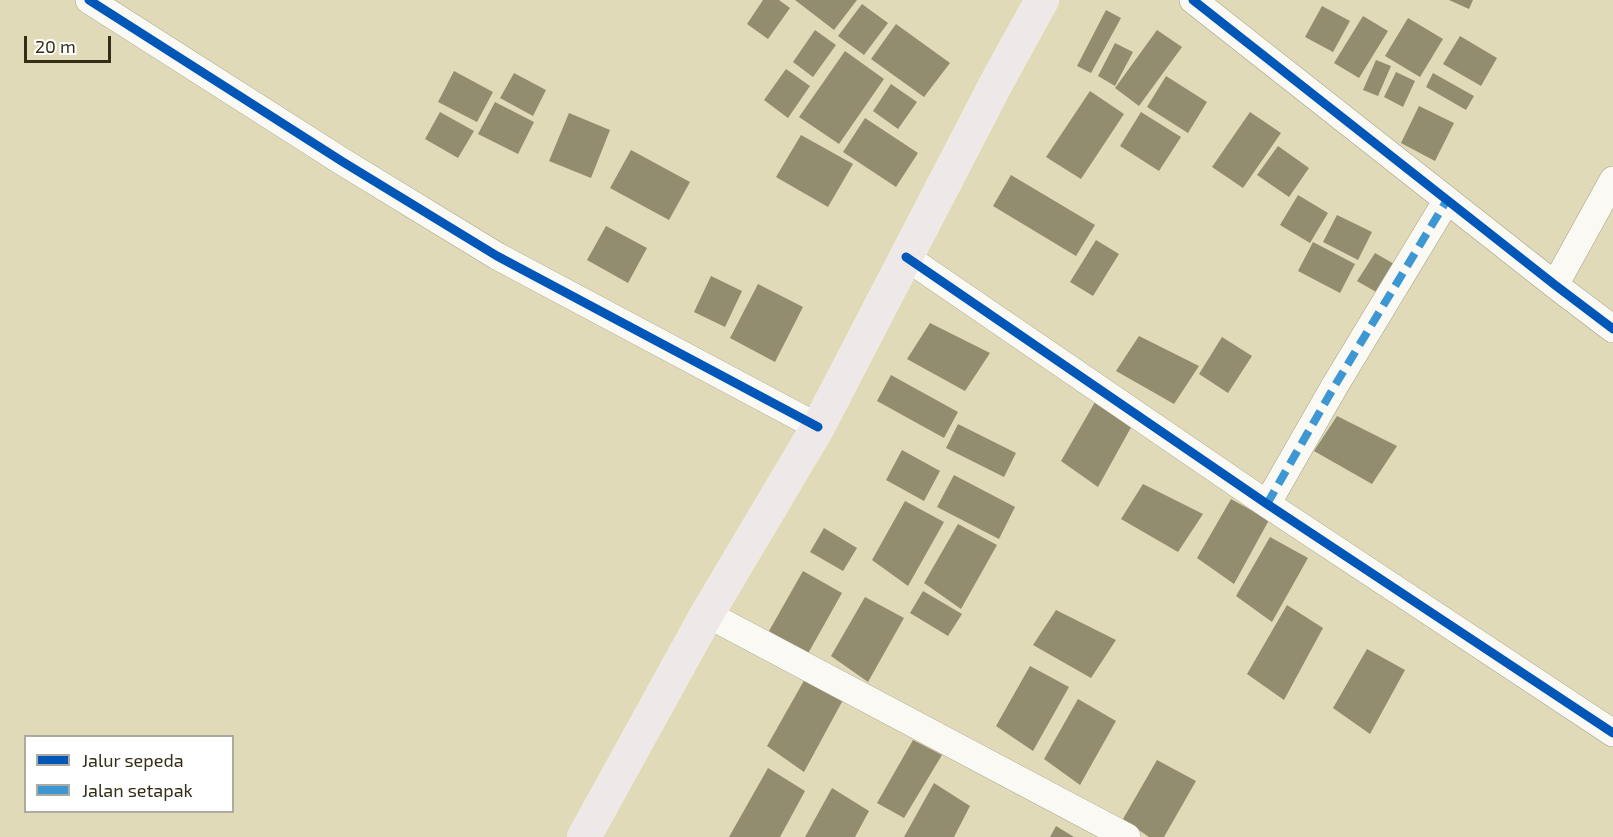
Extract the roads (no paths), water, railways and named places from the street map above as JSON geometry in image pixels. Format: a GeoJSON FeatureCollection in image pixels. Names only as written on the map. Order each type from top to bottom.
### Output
{"type":"FeatureCollection","features":[{"type":"Feature","properties":{"kind":"main road"},"geometry":{"type":"LineString","coordinates":[[584,837],[707,614],[818,428],[999,78],[1042,0]]}},
{"type":"Feature","properties":{"kind":"street"},"geometry":{"type":"LineString","coordinates":[[89,0],[343,162],[496,256],[818,428]]}},
{"type":"Feature","properties":{"kind":"street"},"geometry":{"type":"LineString","coordinates":[[1193,0],[1613,329]]}},
{"type":"Feature","properties":{"kind":"street"},"geometry":{"type":"LineString","coordinates":[[1555,285],[1613,180]]}},
{"type":"Feature","properties":{"kind":"street"},"geometry":{"type":"LineString","coordinates":[[1267,504],[1340,377],[1447,200]]}},
{"type":"Feature","properties":{"kind":"street"},"geometry":{"type":"LineString","coordinates":[[906,256],[1267,504],[1613,733]]}},
{"type":"Feature","properties":{"kind":"street"},"geometry":{"type":"LineString","coordinates":[[707,614],[1127,837]]}}]}
